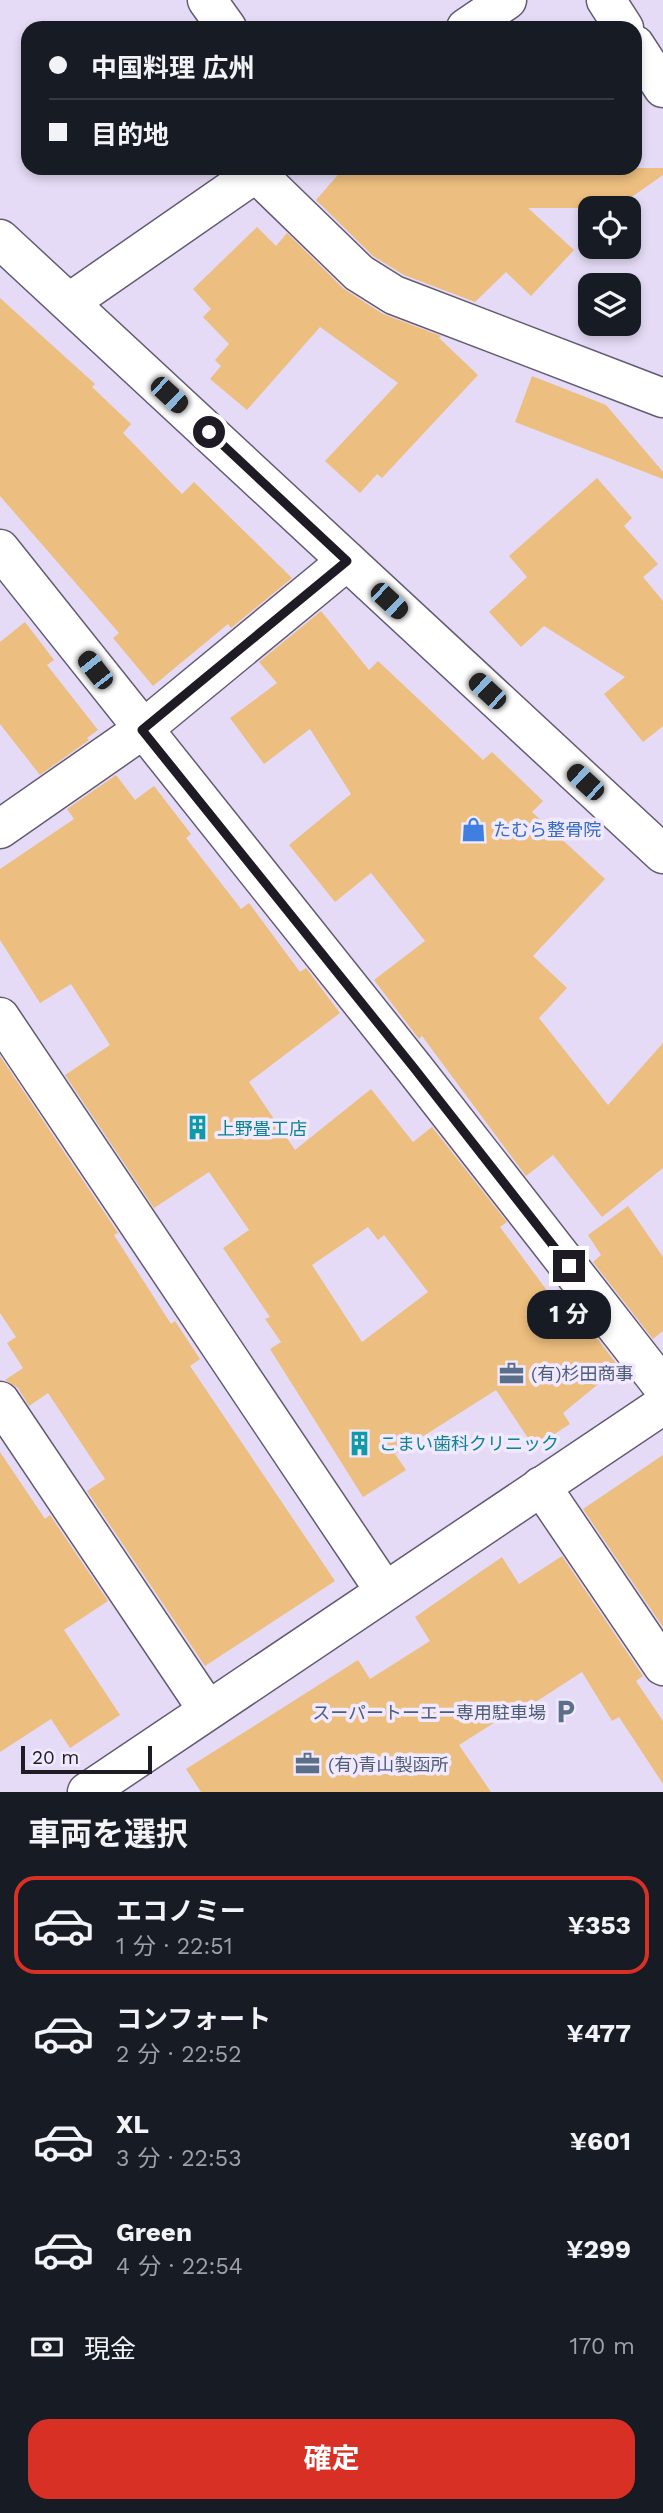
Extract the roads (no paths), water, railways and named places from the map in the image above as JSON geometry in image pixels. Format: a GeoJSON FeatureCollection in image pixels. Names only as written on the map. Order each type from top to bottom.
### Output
{"type":"FeatureCollection","features":[{"type":"Feature","properties":{"kind":"street"},"geometry":{"type":"LineString","coordinates":[[207,0],[223,21]]}},
{"type":"Feature","properties":{"kind":"street"},"geometry":{"type":"LineString","coordinates":[[477,21],[507,0]]}},
{"type":"Feature","properties":{"kind":"street"},"geometry":{"type":"LineString","coordinates":[[606,0],[620,21]]}},
{"type":"Feature","properties":{"kind":"street"},"geometry":{"type":"LineString","coordinates":[[642,56],[663,88]]}},
{"type":"Feature","properties":{"kind":"street"},"geometry":{"type":"LineString","coordinates":[[70,302],[252,175]]}},
{"type":"Feature","properties":{"kind":"street"},"geometry":{"type":"LineString","coordinates":[[264,175],[359,273],[394,295],[663,398]]}},
{"type":"Feature","properties":{"kind":"street"},"geometry":{"type":"LineString","coordinates":[[0,239],[663,854]]}},
{"type":"Feature","properties":{"kind":"street"},"geometry":{"type":"LineString","coordinates":[[0,549],[414,1068],[663,1387]]}},
{"type":"Feature","properties":{"kind":"street"},"geometry":{"type":"LineString","coordinates":[[0,829],[142,730],[347,561]]}},
{"type":"Feature","properties":{"kind":"street"},"geometry":{"type":"LineString","coordinates":[[0,1017],[384,1590]]}},
{"type":"Feature","properties":{"kind":"street"},"geometry":{"type":"LineString","coordinates":[[0,1401],[207,1709]]}},
{"type":"Feature","properties":{"kind":"street"},"geometry":{"type":"LineString","coordinates":[[87,1792],[663,1405]]}},
{"type":"Feature","properties":{"kind":"street"},"geometry":{"type":"LineString","coordinates":[[541,1486],[663,1665]]}},
{"type":"Feature","properties":{"kind":"place","name":"たむら整骨院"},"geometry":{"type":"Point","coordinates":[473,829]}},
{"type":"Feature","properties":{"kind":"place","name":"上野畳工店"},"geometry":{"type":"Point","coordinates":[197,1128]}},
{"type":"Feature","properties":{"kind":"place","name":"(有)杉田商事"},"geometry":{"type":"Point","coordinates":[511,1373]}},
{"type":"Feature","properties":{"kind":"place","name":"こまい歯科クリニック"},"geometry":{"type":"Point","coordinates":[359,1443]}},
{"type":"Feature","properties":{"kind":"place","name":"スーパートーエー専用駐車場"},"geometry":{"type":"Point","coordinates":[566,1712]}},
{"type":"Feature","properties":{"kind":"place","name":"(有)青山製函所"},"geometry":{"type":"Point","coordinates":[308,1764]}}]}
